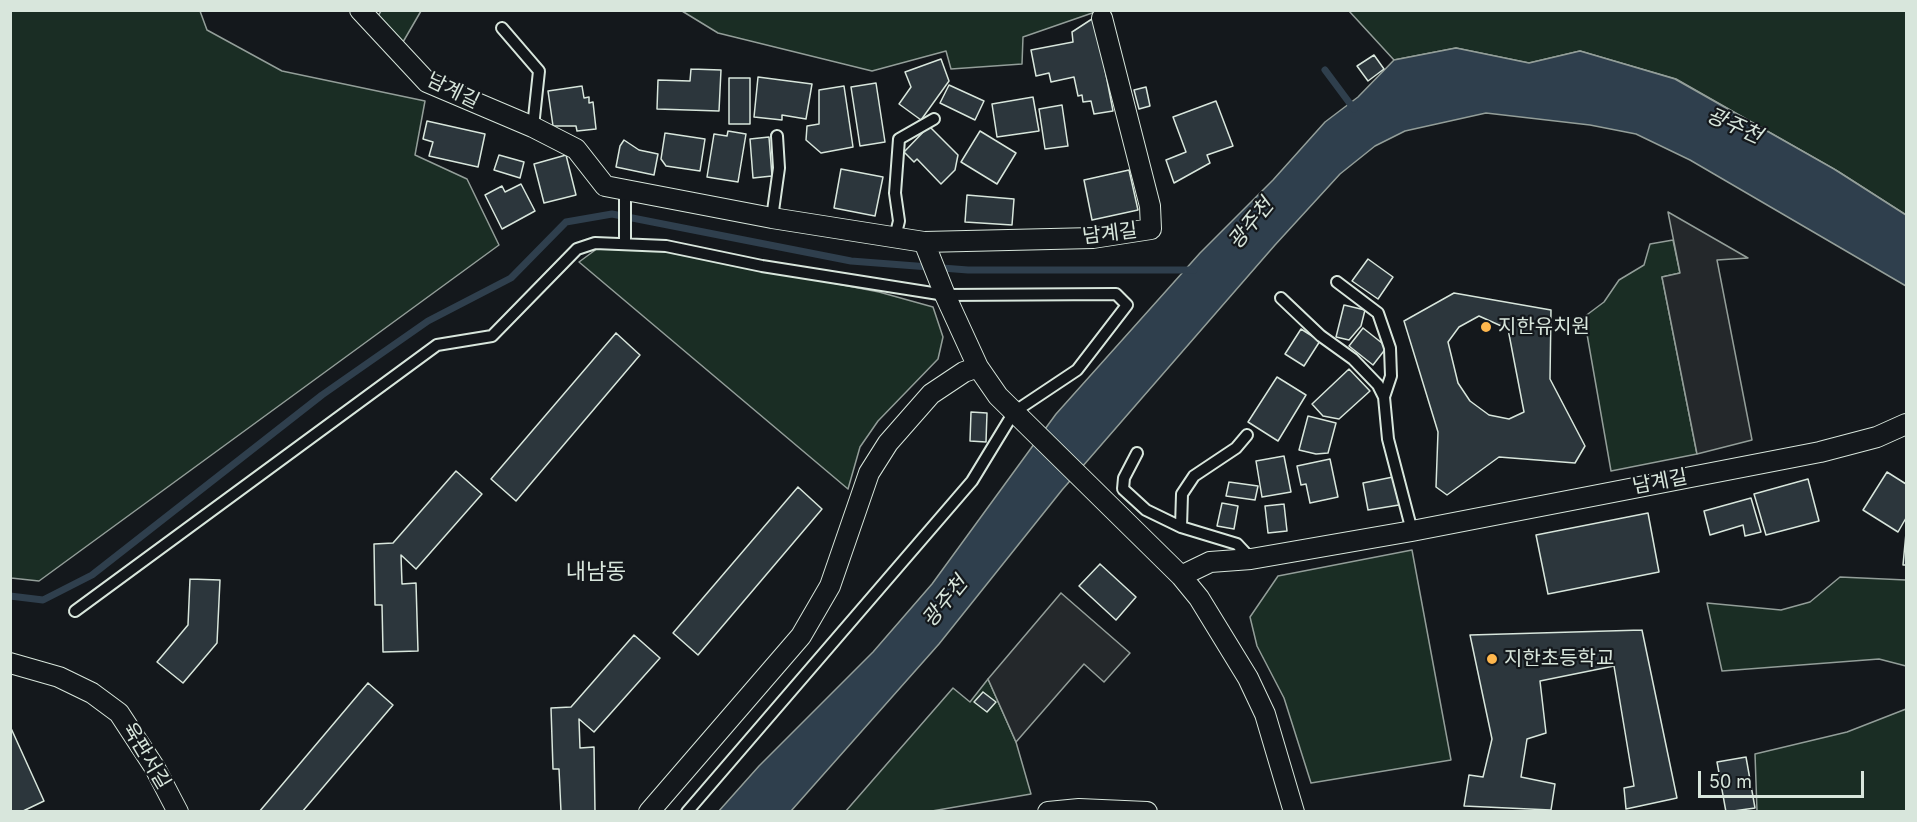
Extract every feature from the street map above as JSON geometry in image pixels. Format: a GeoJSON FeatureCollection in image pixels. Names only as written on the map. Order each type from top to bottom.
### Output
{"type":"FeatureCollection","features":[{"type":"Feature","properties":{"kind":"street","name":"남계길"},"geometry":{"type":"LineString","coordinates":[[360,10],[427,82],[533,127],[576,149],[605,186],[625,197],[895,237],[926,247],[1093,238],[1151,229],[1150,206],[1102,18]]}},
{"type":"Feature","properties":{"kind":"street"},"geometry":{"type":"LineString","coordinates":[[926,247],[978,367],[998,396],[1181,576],[1199,598],[1248,678],[1276,743],[1294,812]]}},
{"type":"Feature","properties":{"kind":"street"},"geometry":{"type":"LineString","coordinates":[[649,812],[801,636],[830,586],[869,474],[888,443],[931,394],[964,372],[978,367]]}},
{"type":"Feature","properties":{"kind":"street","name":"남계길"},"geometry":{"type":"LineString","coordinates":[[1181,576],[1210,562],[1251,559],[1412,531],[1820,452],[1877,437],[1906,424]]}},
{"type":"Feature","properties":{"kind":"street","name":"육판서길"},"geometry":{"type":"LineString","coordinates":[[10,663],[59,677],[92,693],[119,713],[155,768],[177,812]]}},
{"type":"Feature","properties":{"kind":"street"},"geometry":{"type":"LineString","coordinates":[[1048,812],[1079,809],[1147,812]]}},
{"type":"Feature","properties":{"kind":"lane"},"geometry":{"type":"LineString","coordinates":[[502,28],[539,71],[533,127]]}},
{"type":"Feature","properties":{"kind":"lane"},"geometry":{"type":"LineString","coordinates":[[895,237],[899,220],[895,193],[899,139],[934,118]]}},
{"type":"Feature","properties":{"kind":"lane"},"geometry":{"type":"LineString","coordinates":[[772,218],[779,168],[777,136]]}},
{"type":"Feature","properties":{"kind":"lane"},"geometry":{"type":"LineString","coordinates":[[625,197],[625,242]]}},
{"type":"Feature","properties":{"kind":"lane"},"geometry":{"type":"LineString","coordinates":[[75,611],[437,345],[492,336],[577,249],[595,243],[625,242],[666,246],[762,266],[943,289],[1116,294],[1127,305],[1077,370],[1018,416],[972,481],[687,812]]}},
{"type":"Feature","properties":{"kind":"lane"},"geometry":{"type":"LineString","coordinates":[[1337,282],[1378,313],[1390,348],[1391,376],[1384,397],[1388,439],[1412,531]]}},
{"type":"Feature","properties":{"kind":"lane"},"geometry":{"type":"LineString","coordinates":[[1281,298],[1321,336],[1368,373],[1384,397]]}},
{"type":"Feature","properties":{"kind":"lane"},"geometry":{"type":"LineString","coordinates":[[1181,526],[1182,494],[1194,476],[1236,448],[1247,435]]}},
{"type":"Feature","properties":{"kind":"lane"},"geometry":{"type":"LineString","coordinates":[[1137,453],[1124,478],[1123,489],[1146,510],[1181,526],[1237,544],[1251,559]]}},
{"type":"Feature","properties":{"kind":"green space"},"geometry":{"type":"Polygon","coordinates":[[[10,11],[200,11],[207,30],[282,71],[425,101],[415,155],[467,179],[499,245],[39,581],[11,578],[10,11]]]}},
{"type":"Feature","properties":{"kind":"green space"},"geometry":{"type":"Polygon","coordinates":[[[381,11],[421,11],[403,42],[378,16],[381,11]]]}},
{"type":"Feature","properties":{"kind":"green space"},"geometry":{"type":"Polygon","coordinates":[[[682,11],[1098,11],[1023,37],[1022,64],[951,69],[946,51],[872,71],[718,33],[682,11]]]}},
{"type":"Feature","properties":{"kind":"green space"},"geometry":{"type":"Polygon","coordinates":[[[1349,11],[1906,11],[1906,215],[1839,172],[1676,79],[1580,51],[1529,63],[1456,48],[1394,60],[1349,11]]]}},
{"type":"Feature","properties":{"kind":"green space"},"geometry":{"type":"Polygon","coordinates":[[[1673,240],[1680,273],[1662,277],[1697,454],[1611,471],[1584,317],[1604,302],[1619,280],[1644,265],[1650,244],[1673,240]]]}},
{"type":"Feature","properties":{"kind":"green space"},"geometry":{"type":"Polygon","coordinates":[[[598,248],[668,251],[879,292],[933,307],[943,337],[938,359],[878,421],[860,447],[848,489],[579,262],[598,248]]]}},
{"type":"Feature","properties":{"kind":"green space"},"geometry":{"type":"Polygon","coordinates":[[[1412,550],[1451,760],[1311,783],[1284,698],[1257,646],[1250,617],[1278,576],[1412,550]]]}},
{"type":"Feature","properties":{"kind":"green space"},"geometry":{"type":"Polygon","coordinates":[[[1840,577],[1906,580],[1906,666],[1879,659],[1722,671],[1707,603],[1781,610],[1810,602],[1840,577]]]}},
{"type":"Feature","properties":{"kind":"green space"},"geometry":{"type":"Polygon","coordinates":[[[988,679],[1016,742],[1031,794],[932,811],[845,812],[953,688],[970,702],[988,679]]]}},
{"type":"Feature","properties":{"kind":"green space"},"geometry":{"type":"Polygon","coordinates":[[[1906,709],[1906,811],[1757,811],[1755,754],[1847,732],[1906,709]]]}},
{"type":"Feature","properties":{"kind":"shaded area"},"geometry":{"type":"Polygon","coordinates":[[[1668,212],[1748,258],[1717,260],[1752,440],[1697,454],[1662,277],[1680,273],[1668,212]]]}},
{"type":"Feature","properties":{"kind":"shaded area"},"geometry":{"type":"Polygon","coordinates":[[[1061,593],[1130,653],[1104,682],[1084,664],[1016,742],[988,679],[1061,593]]]}},
{"type":"Feature","properties":{"kind":"water","name":"광주천"},"geometry":{"type":"Polygon","coordinates":[[[1456,48],[1529,63],[1580,51],[1675,79],[1834,169],[1906,215],[1906,286],[1690,160],[1636,134],[1590,125],[1486,113],[1405,131],[1375,146],[1340,174],[1275,245],[1062,490],[939,644],[791,811],[718,812],[759,766],[873,652],[932,584],[1056,414],[1200,253],[1273,180],[1325,122],[1358,97],[1394,60],[1456,48]]]}},
{"type":"Feature","properties":{"kind":"building"},"geometry":{"type":"Polygon","coordinates":[[[1095,17],[1113,111],[1094,114],[1091,101],[1083,102],[1082,95],[1078,96],[1074,77],[1051,82],[1049,73],[1036,76],[1031,50],[1073,42],[1072,32],[1095,17]]]}},
{"type":"Feature","properties":{"kind":"building"},"geometry":{"type":"Polygon","coordinates":[[[1374,55],[1384,69],[1368,81],[1357,66],[1374,55]]]}},
{"type":"Feature","properties":{"kind":"building"},"geometry":{"type":"Polygon","coordinates":[[[941,59],[949,81],[921,120],[899,104],[911,87],[905,72],[941,59]]]}},
{"type":"Feature","properties":{"kind":"building"},"geometry":{"type":"Polygon","coordinates":[[[691,69],[721,70],[719,111],[657,109],[658,80],[690,81],[691,69]]]}},
{"type":"Feature","properties":{"kind":"building"},"geometry":{"type":"Polygon","coordinates":[[[758,77],[812,84],[806,119],[782,115],[782,120],[754,117],[758,77]]]}},
{"type":"Feature","properties":{"kind":"building"},"geometry":{"type":"Polygon","coordinates":[[[729,78],[750,78],[750,124],[729,124],[729,78]]]}},
{"type":"Feature","properties":{"kind":"building"},"geometry":{"type":"Polygon","coordinates":[[[876,83],[885,142],[860,146],[851,87],[876,83]]]}},
{"type":"Feature","properties":{"kind":"building"},"geometry":{"type":"Polygon","coordinates":[[[949,85],[984,101],[975,120],[940,103],[949,85]]]}},
{"type":"Feature","properties":{"kind":"building"},"geometry":{"type":"Polygon","coordinates":[[[582,86],[584,98],[589,97],[589,103],[593,102],[596,129],[577,131],[576,126],[553,126],[548,91],[582,86]]]}},
{"type":"Feature","properties":{"kind":"building"},"geometry":{"type":"Polygon","coordinates":[[[844,86],[853,147],[821,153],[806,140],[807,126],[819,124],[819,90],[844,86]]]}},
{"type":"Feature","properties":{"kind":"building"},"geometry":{"type":"Polygon","coordinates":[[[1146,87],[1150,106],[1139,109],[1134,90],[1146,87]]]}},
{"type":"Feature","properties":{"kind":"building"},"geometry":{"type":"Polygon","coordinates":[[[1033,97],[1039,131],[997,137],[992,104],[1033,97]]]}},
{"type":"Feature","properties":{"kind":"building"},"geometry":{"type":"Polygon","coordinates":[[[1216,101],[1233,146],[1207,155],[1210,163],[1174,183],[1166,160],[1186,152],[1173,117],[1216,101]]]}},
{"type":"Feature","properties":{"kind":"building"},"geometry":{"type":"Polygon","coordinates":[[[1062,105],[1068,146],[1045,149],[1039,109],[1062,105]]]}},
{"type":"Feature","properties":{"kind":"building"},"geometry":{"type":"Polygon","coordinates":[[[427,121],[485,134],[478,167],[429,156],[433,142],[423,139],[427,121]]]}},
{"type":"Feature","properties":{"kind":"building"},"geometry":{"type":"Polygon","coordinates":[[[929,126],[958,155],[955,170],[941,184],[917,159],[914,162],[904,152],[929,126]]]}},
{"type":"Feature","properties":{"kind":"building"},"geometry":{"type":"Polygon","coordinates":[[[728,131],[746,134],[738,182],[707,177],[714,134],[727,136],[728,131]]]}},
{"type":"Feature","properties":{"kind":"building"},"geometry":{"type":"Polygon","coordinates":[[[980,131],[1016,153],[997,184],[961,162],[980,131]]]}},
{"type":"Feature","properties":{"kind":"building"},"geometry":{"type":"Polygon","coordinates":[[[665,133],[705,139],[700,171],[666,166],[661,159],[665,133]]]}},
{"type":"Feature","properties":{"kind":"building"},"geometry":{"type":"Polygon","coordinates":[[[769,137],[772,176],[753,178],[750,139],[769,137]]]}},
{"type":"Feature","properties":{"kind":"building"},"geometry":{"type":"Polygon","coordinates":[[[624,140],[639,150],[658,154],[654,175],[616,167],[620,146],[624,140]]]}},
{"type":"Feature","properties":{"kind":"building"},"geometry":{"type":"Polygon","coordinates":[[[499,155],[524,162],[520,178],[494,170],[499,155]]]}},
{"type":"Feature","properties":{"kind":"building"},"geometry":{"type":"Polygon","coordinates":[[[566,155],[576,195],[544,203],[534,164],[566,155]]]}},
{"type":"Feature","properties":{"kind":"building"},"geometry":{"type":"Polygon","coordinates":[[[841,169],[883,177],[875,216],[834,208],[841,169]]]}},
{"type":"Feature","properties":{"kind":"building"},"geometry":{"type":"Polygon","coordinates":[[[1129,170],[1138,210],[1092,220],[1084,180],[1129,170]]]}},
{"type":"Feature","properties":{"kind":"building"},"geometry":{"type":"Polygon","coordinates":[[[521,184],[535,211],[502,229],[485,195],[502,186],[505,192],[521,184]]]}},
{"type":"Feature","properties":{"kind":"building"},"geometry":{"type":"Polygon","coordinates":[[[967,195],[1014,199],[1012,225],[965,222],[967,195]]]}},
{"type":"Feature","properties":{"kind":"building"},"geometry":{"type":"Polygon","coordinates":[[[1368,259],[1393,277],[1378,299],[1352,281],[1368,259]]]}},
{"type":"Feature","properties":{"kind":"building"},"geometry":{"type":"Polygon","coordinates":[[[1454,293],[1551,310],[1550,379],[1585,446],[1575,463],[1499,457],[1447,495],[1436,487],[1438,432],[1404,321],[1454,293]],[[1479,316],[1459,327],[1448,342],[1458,383],[1470,401],[1489,415],[1509,419],[1524,412],[1508,329],[1479,316]]]}},
{"type":"Feature","properties":{"kind":"building"},"geometry":{"type":"Polygon","coordinates":[[[1344,305],[1365,310],[1361,326],[1349,340],[1336,337],[1344,305]]]}},
{"type":"Feature","properties":{"kind":"building"},"geometry":{"type":"Polygon","coordinates":[[[1363,328],[1387,347],[1373,365],[1349,346],[1363,328]]]}},
{"type":"Feature","properties":{"kind":"building"},"geometry":{"type":"Polygon","coordinates":[[[1301,329],[1320,341],[1304,366],[1285,354],[1301,329]]]}},
{"type":"Feature","properties":{"kind":"building"},"geometry":{"type":"Polygon","coordinates":[[[616,333],[640,355],[516,501],[491,479],[616,333]]]}},
{"type":"Feature","properties":{"kind":"building"},"geometry":{"type":"Polygon","coordinates":[[[1349,369],[1370,391],[1339,419],[1323,416],[1312,404],[1349,369]]]}},
{"type":"Feature","properties":{"kind":"building"},"geometry":{"type":"Polygon","coordinates":[[[1277,377],[1306,395],[1278,441],[1248,422],[1277,377]]]}},
{"type":"Feature","properties":{"kind":"building"},"geometry":{"type":"Polygon","coordinates":[[[971,412],[987,413],[986,442],[970,441],[971,412]]]}},
{"type":"Feature","properties":{"kind":"building"},"geometry":{"type":"Polygon","coordinates":[[[1308,416],[1336,423],[1328,453],[1316,454],[1299,450],[1308,416]]]}},
{"type":"Feature","properties":{"kind":"building"},"geometry":{"type":"Polygon","coordinates":[[[1284,456],[1291,492],[1262,497],[1256,461],[1284,456]]]}},
{"type":"Feature","properties":{"kind":"building"},"geometry":{"type":"Polygon","coordinates":[[[1330,459],[1338,497],[1310,503],[1306,484],[1301,485],[1297,466],[1330,459]]]}},
{"type":"Feature","properties":{"kind":"building"},"geometry":{"type":"Polygon","coordinates":[[[456,471],[482,494],[416,569],[401,555],[402,584],[416,583],[418,651],[383,652],[382,605],[375,605],[374,544],[393,543],[456,471]]]}},
{"type":"Feature","properties":{"kind":"building"},"geometry":{"type":"Polygon","coordinates":[[[1887,472],[1906,484],[1906,518],[1898,532],[1863,510],[1887,472]]]}},
{"type":"Feature","properties":{"kind":"building"},"geometry":{"type":"Polygon","coordinates":[[[1393,477],[1399,505],[1368,510],[1363,483],[1393,477]]]}},
{"type":"Feature","properties":{"kind":"building"},"geometry":{"type":"Polygon","coordinates":[[[1808,479],[1819,521],[1766,535],[1754,494],[1808,479]]]}},
{"type":"Feature","properties":{"kind":"building"},"geometry":{"type":"Polygon","coordinates":[[[1229,482],[1258,486],[1255,500],[1226,496],[1229,482]]]}},
{"type":"Feature","properties":{"kind":"building"},"geometry":{"type":"Polygon","coordinates":[[[798,487],[822,509],[698,655],[673,633],[798,487]]]}},
{"type":"Feature","properties":{"kind":"building"},"geometry":{"type":"Polygon","coordinates":[[[1751,498],[1761,532],[1745,536],[1743,525],[1710,535],[1704,511],[1751,498]]]}},
{"type":"Feature","properties":{"kind":"building"},"geometry":{"type":"Polygon","coordinates":[[[1222,503],[1238,506],[1234,529],[1217,526],[1222,503]]]}},
{"type":"Feature","properties":{"kind":"building"},"geometry":{"type":"Polygon","coordinates":[[[1284,504],[1287,531],[1268,533],[1265,506],[1284,504]]]}},
{"type":"Feature","properties":{"kind":"building"},"geometry":{"type":"Polygon","coordinates":[[[1648,513],[1659,572],[1548,594],[1536,535],[1648,513]]]}},
{"type":"Feature","properties":{"kind":"building"},"geometry":{"type":"Polygon","coordinates":[[[1906,533],[1906,565],[1903,565],[1906,533]]]}},
{"type":"Feature","properties":{"kind":"building"},"geometry":{"type":"Polygon","coordinates":[[[1100,564],[1136,597],[1116,620],[1079,586],[1100,564]]]}},
{"type":"Feature","properties":{"kind":"building"},"geometry":{"type":"Polygon","coordinates":[[[190,579],[220,580],[217,643],[183,683],[157,662],[188,625],[190,579]]]}},
{"type":"Feature","properties":{"kind":"building"},"geometry":{"type":"Polygon","coordinates":[[[1642,630],[1677,798],[1626,809],[1624,788],[1634,786],[1614,666],[1540,681],[1546,733],[1527,739],[1521,777],[1555,784],[1551,810],[1464,806],[1469,775],[1483,777],[1492,739],[1470,635],[1642,630]]]}},
{"type":"Feature","properties":{"kind":"building"},"geometry":{"type":"Polygon","coordinates":[[[634,635],[660,658],[594,732],[579,719],[580,748],[594,747],[595,812],[561,812],[559,769],[553,769],[551,708],[571,707],[634,635]]]}},
{"type":"Feature","properties":{"kind":"building"},"geometry":{"type":"Polygon","coordinates":[[[368,683],[393,705],[302,812],[259,812],[368,683]]]}},
{"type":"Feature","properties":{"kind":"building"},"geometry":{"type":"Polygon","coordinates":[[[983,692],[996,702],[987,712],[974,702],[983,692]]]}},
{"type":"Feature","properties":{"kind":"building"},"geometry":{"type":"Polygon","coordinates":[[[10,726],[44,801],[21,812],[12,812],[10,809],[10,726]]]}},
{"type":"Feature","properties":{"kind":"building"},"geometry":{"type":"Polygon","coordinates":[[[1746,757],[1755,808],[1726,812],[1717,762],[1746,757]]]}},
{"type":"Feature","properties":{"kind":"waterway"},"geometry":{"type":"LineString","coordinates":[[1325,70],[1354,109]]}},
{"type":"Feature","properties":{"kind":"waterway"},"geometry":{"type":"LineString","coordinates":[[10,596],[43,600],[92,575],[322,395],[428,321],[511,278],[566,222],[612,214],[851,261],[968,270],[1194,270]]}},
{"type":"Feature","properties":{"kind":"place","name":"지한유치원"},"geometry":{"type":"Point","coordinates":[1486,327]}},
{"type":"Feature","properties":{"kind":"place","name":"지한초등학교"},"geometry":{"type":"Point","coordinates":[1492,659]}},
{"type":"Feature","properties":{"kind":"district","name":"내남동"},"geometry":{"type":"Point","coordinates":[596,572]}}]}
